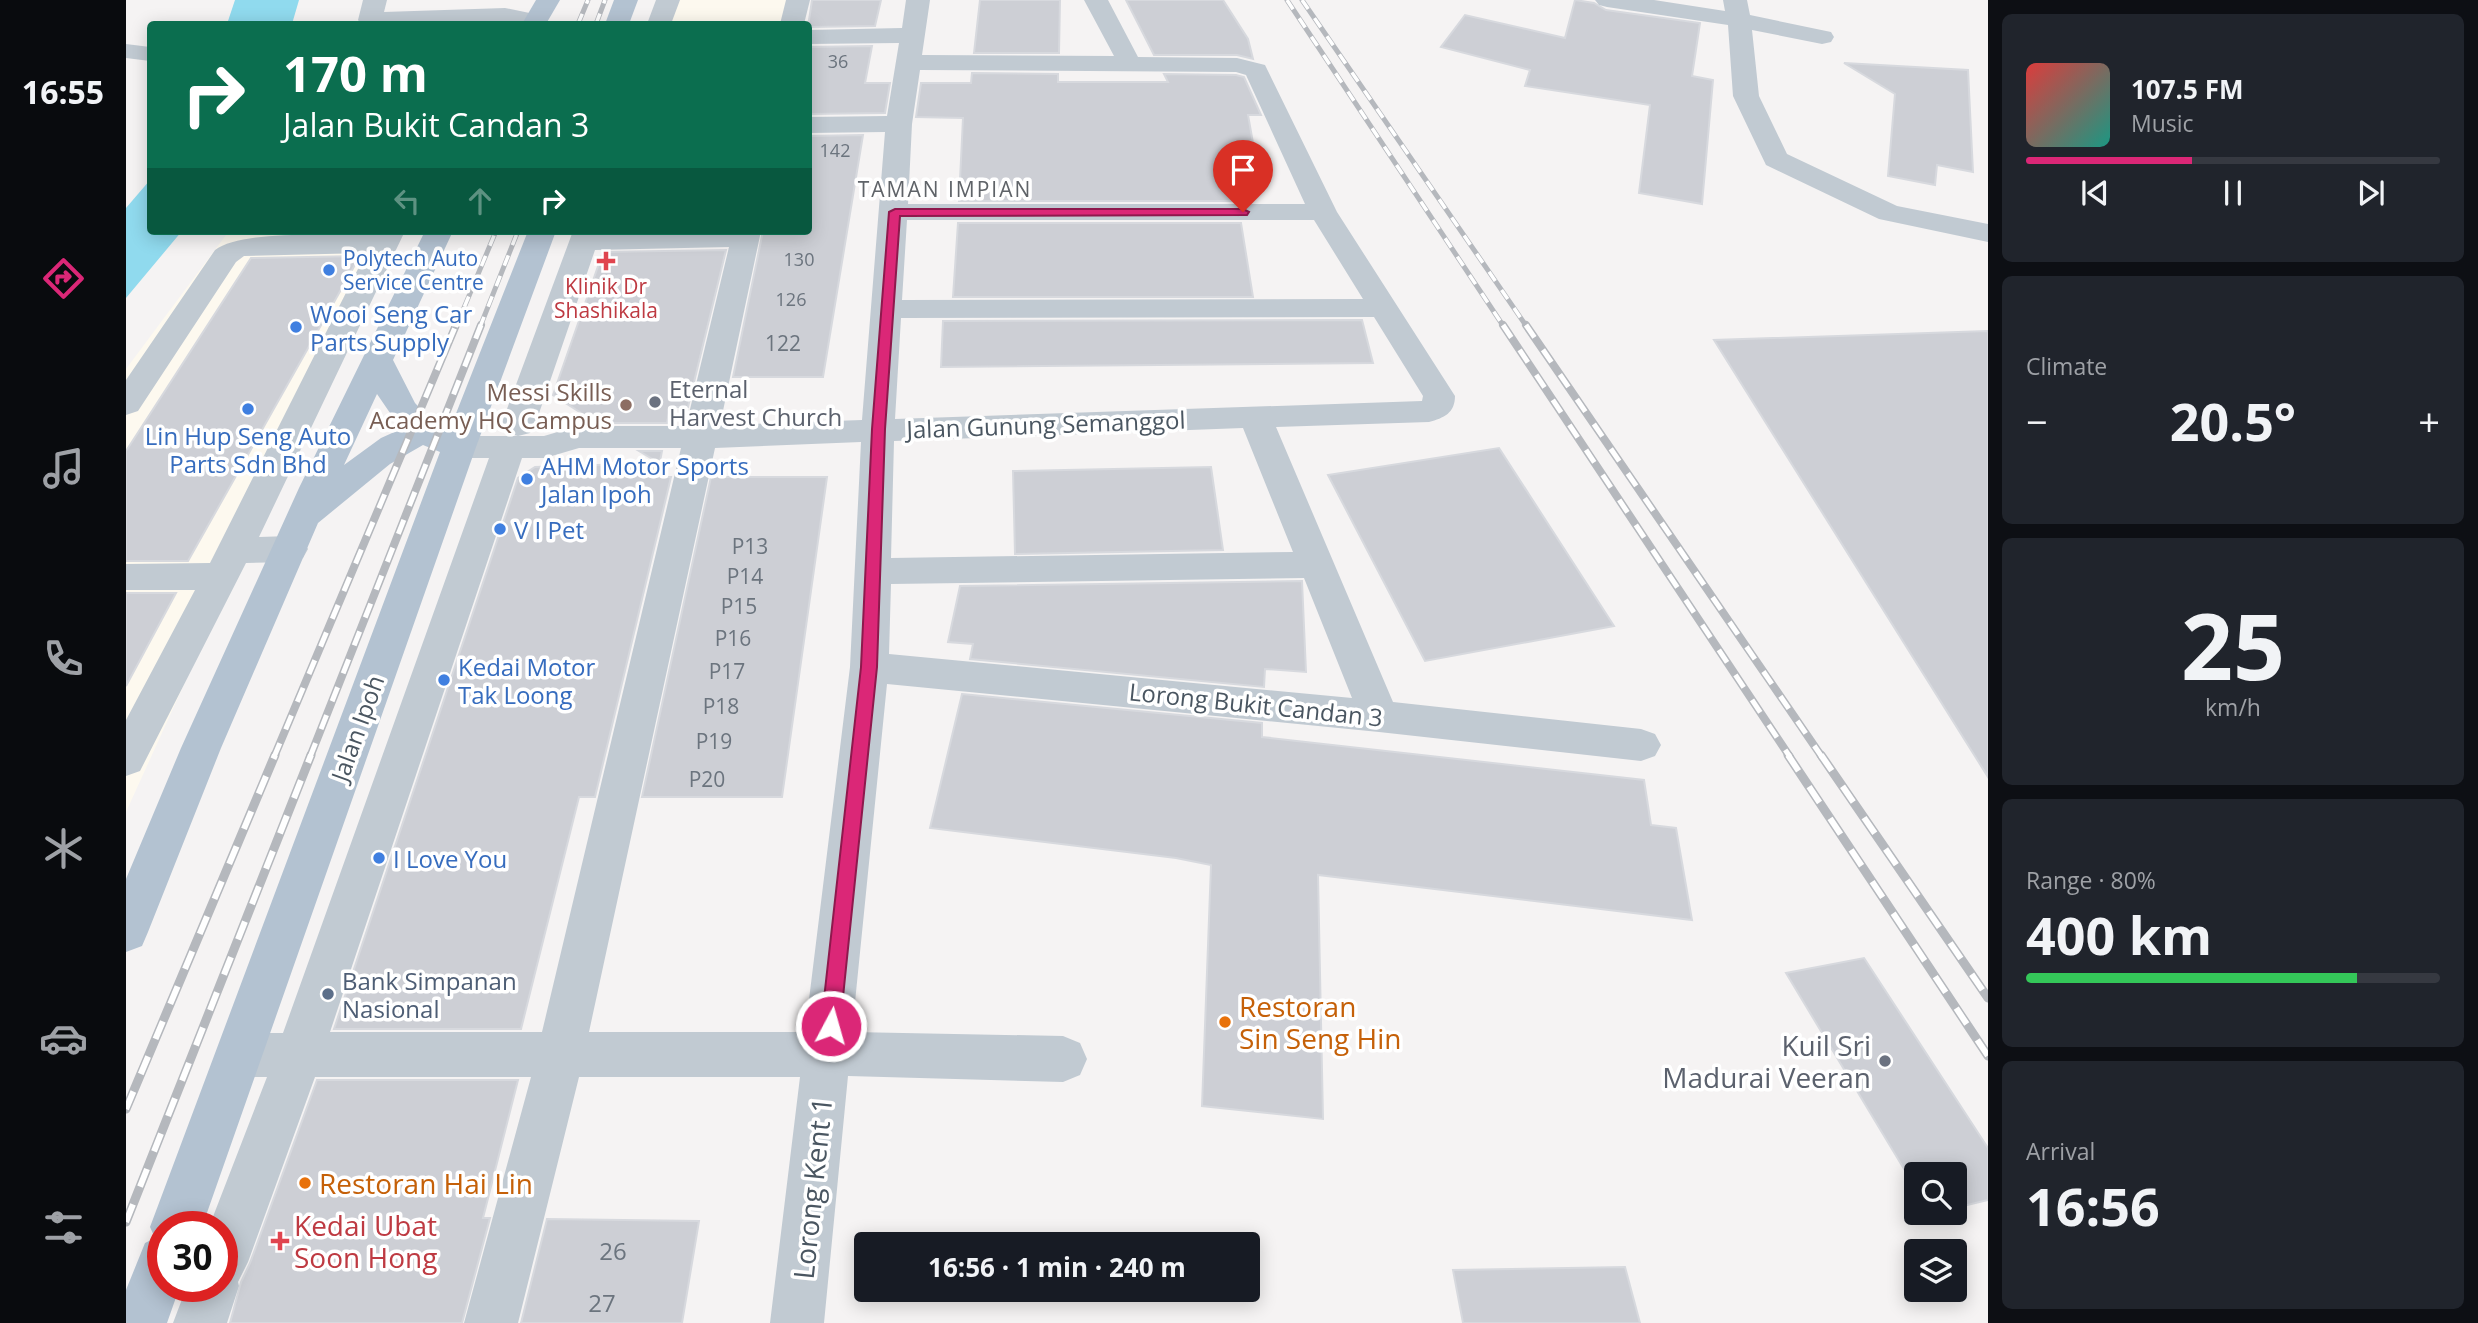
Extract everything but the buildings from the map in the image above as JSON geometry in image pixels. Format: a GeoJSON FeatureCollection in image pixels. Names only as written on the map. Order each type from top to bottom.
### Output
{"type":"FeatureCollection","features":[{"type":"Feature","properties":{"kind":"main road"},"geometry":{"type":"LineString","coordinates":[[618,21],[626,0]]}},
{"type":"Feature","properties":{"kind":"main road"},"geometry":{"type":"LineString","coordinates":[[126,932],[201,748],[297,533],[437,235]]}},
{"type":"Feature","properties":{"kind":"main road","name":"Jalan Ipoh"},"geometry":{"type":"LineString","coordinates":[[182,1211],[239,1055],[450,435],[540,235]]}},
{"type":"Feature","properties":{"kind":"main road"},"geometry":{"type":"LineString","coordinates":[[378,361],[405,416],[450,435]]}},
{"type":"Feature","properties":{"kind":"main road"},"geometry":{"type":"LineString","coordinates":[[297,533],[384,453],[450,435]]}},
{"type":"Feature","properties":{"kind":"main road"},"geometry":{"type":"LineString","coordinates":[[140,1323],[148,1302]]}},
{"type":"Feature","properties":{"kind":"street"},"geometry":{"type":"LineString","coordinates":[[375,0],[370,20],[506,13],[539,15]]}},
{"type":"Feature","properties":{"kind":"street"},"geometry":{"type":"LineString","coordinates":[[660,21],[668,0]]}},
{"type":"Feature","properties":{"kind":"street"},"geometry":{"type":"LineString","coordinates":[[793,21],[798,0]]}},
{"type":"Feature","properties":{"kind":"street","name":"Lorong Kent 1"},"geometry":{"type":"LineString","coordinates":[[797,1323],[869,667],[878,429],[899,124],[918,0]]}},
{"type":"Feature","properties":{"kind":"street"},"geometry":{"type":"LineString","coordinates":[[1097,0],[1130,64]]}},
{"type":"Feature","properties":{"kind":"street"},"geometry":{"type":"LineString","coordinates":[[1607,0],[1737,10],[1822,37]]}},
{"type":"Feature","properties":{"kind":"street"},"geometry":{"type":"LineString","coordinates":[[1737,10],[1746,96],[1776,159],[1889,213],[1988,233]]}},
{"type":"Feature","properties":{"kind":"street"},"geometry":{"type":"LineString","coordinates":[[812,37],[912,36]]}},
{"type":"Feature","properties":{"kind":"street"},"geometry":{"type":"LineString","coordinates":[[126,51],[147,54]]}},
{"type":"Feature","properties":{"kind":"street"},"geometry":{"type":"LineString","coordinates":[[908,62],[1237,65],[1255,70],[1323,212],[1382,308]]}},
{"type":"Feature","properties":{"kind":"street"},"geometry":{"type":"LineString","coordinates":[[812,125],[899,124]]}},
{"type":"Feature","properties":{"kind":"street"},"geometry":{"type":"LineString","coordinates":[[895,212],[1323,212]]}},
{"type":"Feature","properties":{"kind":"street"},"geometry":{"type":"LineString","coordinates":[[238,1219],[299,1055],[585,236],[666,235]]}},
{"type":"Feature","properties":{"kind":"street"},"geometry":{"type":"LineString","coordinates":[[491,1323],[561,1054],[747,235]]}},
{"type":"Feature","properties":{"kind":"street"},"geometry":{"type":"LineString","coordinates":[[126,404],[225,256],[234,249],[387,238],[228,563],[126,759]]}},
{"type":"Feature","properties":{"kind":"street"},"geometry":{"type":"LineString","coordinates":[[886,309],[1382,308]]}},
{"type":"Feature","properties":{"kind":"street","name":"Jalan Gunung Semanggol"},"geometry":{"type":"LineString","coordinates":[[450,435],[513,436],[545,447],[578,437],[700,437],[1429,411],[1439,404],[1439,396],[1382,308]]}},
{"type":"Feature","properties":{"kind":"street"},"geometry":{"type":"LineString","coordinates":[[1256,419],[1379,716]]}},
{"type":"Feature","properties":{"kind":"street"},"geometry":{"type":"LineString","coordinates":[[126,577],[228,563],[297,533]]}},
{"type":"Feature","properties":{"kind":"street"},"geometry":{"type":"LineString","coordinates":[[874,570],[1317,565]]}},
{"type":"Feature","properties":{"kind":"street","name":"Lorong Bukit Candan 3"},"geometry":{"type":"LineString","coordinates":[[869,667],[1379,716],[1641,746]]}},
{"type":"Feature","properties":{"kind":"street"},"geometry":{"type":"LineString","coordinates":[[239,1055],[828,1053],[1063,1059]]}},
{"type":"Feature","properties":{"kind":"street"},"geometry":{"type":"LineString","coordinates":[[200,1323],[207,1302]]}},
{"type":"Feature","properties":{"kind":"shaded area"},"geometry":{"type":"Polygon","coordinates":[[[665,0],[789,0],[785,21],[657,21],[665,0]]]}},
{"type":"Feature","properties":{"kind":"shaded area"},"geometry":{"type":"Polygon","coordinates":[[[226,235],[400,235],[237,568],[126,812],[126,369],[226,235]]]}},
{"type":"Feature","properties":{"kind":"water"},"geometry":{"type":"Polygon","coordinates":[[[235,0],[299,0],[293,21],[228,21],[235,0]]]}},
{"type":"Feature","properties":{"kind":"water"},"geometry":{"type":"Polygon","coordinates":[[[147,184],[147,235],[179,235],[126,298],[126,208],[147,184]]]}},
{"type":"Feature","properties":{"kind":"railway"},"geometry":{"type":"LineString","coordinates":[[579,21],[588,0]]}},
{"type":"Feature","properties":{"kind":"railway"},"geometry":{"type":"LineString","coordinates":[[597,21],[605,0]]}},
{"type":"Feature","properties":{"kind":"railway"},"geometry":{"type":"LineString","coordinates":[[1287,0],[1504,327]]}},
{"type":"Feature","properties":{"kind":"railway"},"geometry":{"type":"LineString","coordinates":[[1302,0],[1527,327]]}},
{"type":"Feature","properties":{"kind":"railway"},"geometry":{"type":"LineString","coordinates":[[456,327],[494,235]]}},
{"type":"Feature","properties":{"kind":"railway"},"geometry":{"type":"LineString","coordinates":[[480,327],[516,235]]}},
{"type":"Feature","properties":{"kind":"railway"},"geometry":{"type":"LineString","coordinates":[[274,757],[456,325]]}},
{"type":"Feature","properties":{"kind":"railway"},"geometry":{"type":"LineString","coordinates":[[310,757],[481,325]]}},
{"type":"Feature","properties":{"kind":"railway"},"geometry":{"type":"LineString","coordinates":[[1503,325],[1790,757]]}},
{"type":"Feature","properties":{"kind":"railway"},"geometry":{"type":"LineString","coordinates":[[1526,325],[1822,757]]}},
{"type":"Feature","properties":{"kind":"railway"},"geometry":{"type":"LineString","coordinates":[[126,1109],[275,755]]}},
{"type":"Feature","properties":{"kind":"railway"},"geometry":{"type":"LineString","coordinates":[[126,1222],[311,755]]}},
{"type":"Feature","properties":{"kind":"railway"},"geometry":{"type":"LineString","coordinates":[[1788,755],[1988,1056]]}},
{"type":"Feature","properties":{"kind":"railway"},"geometry":{"type":"LineString","coordinates":[[1821,755],[1988,998]]}},
{"type":"Feature","properties":{"kind":"place","name":"Klinik Dr Shashikala"},"geometry":{"type":"Point","coordinates":[606,261]}},
{"type":"Feature","properties":{"kind":"place","name":"Polytech Auto Service Centre"},"geometry":{"type":"Point","coordinates":[329,270]}},
{"type":"Feature","properties":{"kind":"place","name":"Wooi Seng Car Parts Supply"},"geometry":{"type":"Point","coordinates":[296,327]}},
{"type":"Feature","properties":{"kind":"place","name":"Eternal Harvest Church"},"geometry":{"type":"Point","coordinates":[655,402]}},
{"type":"Feature","properties":{"kind":"place","name":"Messi Skills Academy HQ Campus"},"geometry":{"type":"Point","coordinates":[626,405]}},
{"type":"Feature","properties":{"kind":"place","name":"Lin Hup Seng Auto Parts Sdn Bhd"},"geometry":{"type":"Point","coordinates":[248,409]}},
{"type":"Feature","properties":{"kind":"place","name":"AHM Motor Sports Jalan Ipoh"},"geometry":{"type":"Point","coordinates":[527,479]}},
{"type":"Feature","properties":{"kind":"place","name":"V I Pet"},"geometry":{"type":"Point","coordinates":[500,529]}},
{"type":"Feature","properties":{"kind":"place","name":"Kedai Motor Tak Loong"},"geometry":{"type":"Point","coordinates":[444,680]}},
{"type":"Feature","properties":{"kind":"place","name":"I Love You"},"geometry":{"type":"Point","coordinates":[379,858]}},
{"type":"Feature","properties":{"kind":"place","name":"Bank Simpanan Nasional"},"geometry":{"type":"Point","coordinates":[328,994]}},
{"type":"Feature","properties":{"kind":"place","name":"Restoran Sin Seng Hin"},"geometry":{"type":"Point","coordinates":[1225,1022]}},
{"type":"Feature","properties":{"kind":"place","name":"Kuil Sri Madurai Veeran"},"geometry":{"type":"Point","coordinates":[1885,1061]}},
{"type":"Feature","properties":{"kind":"place","name":"Restoran Hai Lin"},"geometry":{"type":"Point","coordinates":[305,1183]}},
{"type":"Feature","properties":{"kind":"place","name":"Kedai Ubat Soon Hong"},"geometry":{"type":"Point","coordinates":[280,1241]}},
{"type":"Feature","properties":{"kind":"district","name":"TAMAN IMPIAN"},"geometry":{"type":"Point","coordinates":[945,189]}},
{"type":"Feature","properties":{"kind":"route"},"geometry":{"type":"LineString","coordinates":[[831,1026],[869,667],[878,429],[895,212],[1243,212]]}}]}
